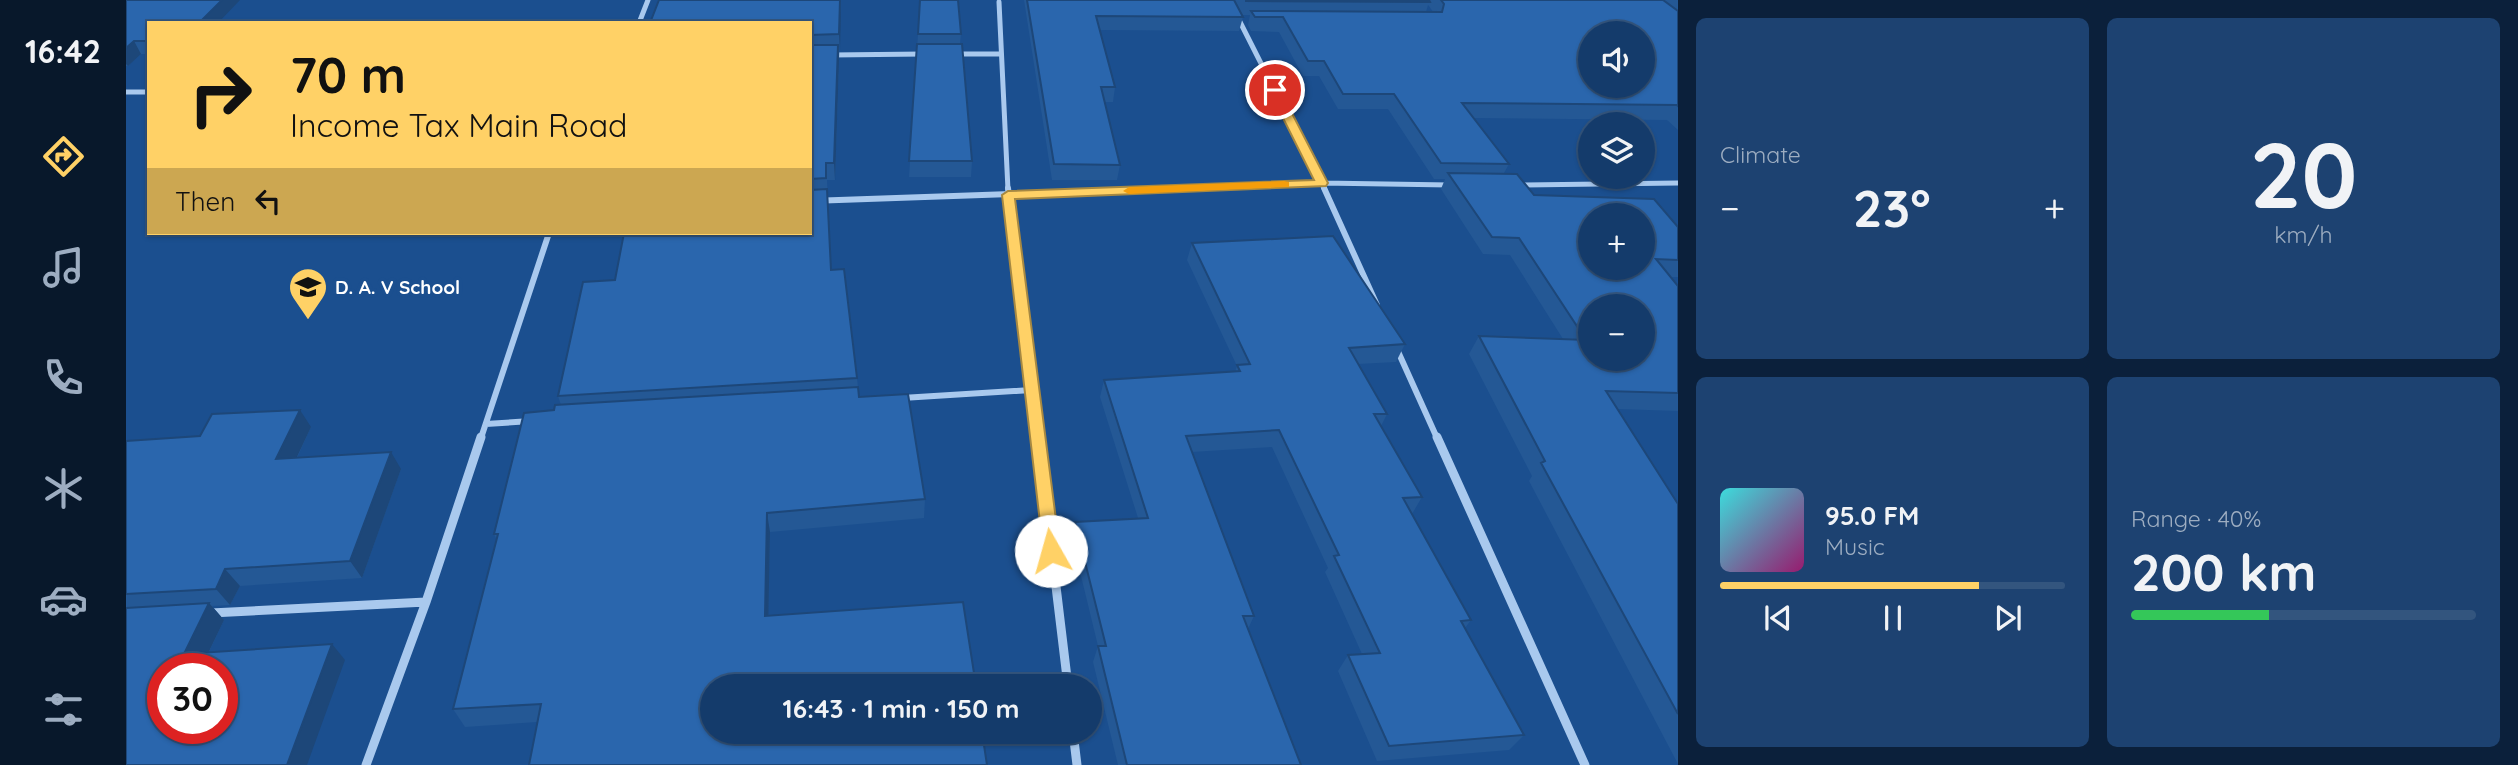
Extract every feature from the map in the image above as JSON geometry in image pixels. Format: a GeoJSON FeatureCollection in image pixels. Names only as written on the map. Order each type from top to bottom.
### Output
{"type":"FeatureCollection","features":[{"type":"Feature","properties":{"kind":"street"},"geometry":{"type":"LineString","coordinates":[[640,21],[649,0]]}},
{"type":"Feature","properties":{"kind":"street"},"geometry":{"type":"LineString","coordinates":[[1228,0],[1322,183],[1379,310]]}},
{"type":"Feature","properties":{"kind":"street"},"geometry":{"type":"LineString","coordinates":[[999,2],[1008,195],[1066,674]]}},
{"type":"Feature","properties":{"kind":"street"},"geometry":{"type":"LineString","coordinates":[[1239,20],[1253,20]]}},
{"type":"Feature","properties":{"kind":"street"},"geometry":{"type":"LineString","coordinates":[[824,55],[933,54]]}},
{"type":"Feature","properties":{"kind":"street"},"geometry":{"type":"LineString","coordinates":[[947,54],[1002,54]]}},
{"type":"Feature","properties":{"kind":"street"},"geometry":{"type":"LineString","coordinates":[[126,92],[147,92]]}},
{"type":"Feature","properties":{"kind":"street"},"geometry":{"type":"LineString","coordinates":[[812,201],[1322,183],[1461,185]]}},
{"type":"Feature","properties":{"kind":"street"},"geometry":{"type":"LineString","coordinates":[[1516,185],[1678,183]]}},
{"type":"Feature","properties":{"kind":"street"},"geometry":{"type":"LineString","coordinates":[[366,765],[426,602],[548,235]]}},
{"type":"Feature","properties":{"kind":"street"},"geometry":{"type":"LineString","coordinates":[[1391,335],[1585,765]]}},
{"type":"Feature","properties":{"kind":"street"},"geometry":{"type":"LineString","coordinates":[[895,398],[1031,390]]}},
{"type":"Feature","properties":{"kind":"street"},"geometry":{"type":"LineString","coordinates":[[486,424],[540,420]]}},
{"type":"Feature","properties":{"kind":"street"},"geometry":{"type":"LineString","coordinates":[[194,614],[426,602]]}},
{"type":"Feature","properties":{"kind":"street"},"geometry":{"type":"LineString","coordinates":[[1074,744],[1077,765]]}},
{"type":"Feature","properties":{"kind":"building"},"geometry":{"type":"Polygon","coordinates":[[[126,0],[222,0],[201,21],[147,21],[147,41],[134,41],[126,48],[126,0]]]}},
{"type":"Feature","properties":{"kind":"building"},"geometry":{"type":"Polygon","coordinates":[[[659,0],[840,0],[839,34],[812,35],[812,21],[651,21],[659,0]]]}},
{"type":"Feature","properties":{"kind":"building"},"geometry":{"type":"Polygon","coordinates":[[[920,0],[958,0],[961,34],[918,34],[920,0]]]}},
{"type":"Feature","properties":{"kind":"building"},"geometry":{"type":"Polygon","coordinates":[[[1027,0],[1234,0],[1243,17],[1096,16],[1115,87],[1101,87],[1120,165],[1054,164],[1027,0]]]}},
{"type":"Feature","properties":{"kind":"building"},"geometry":{"type":"Polygon","coordinates":[[[1429,0],[1430,2],[1246,1],[1429,0]]]}},
{"type":"Feature","properties":{"kind":"building"},"geometry":{"type":"Polygon","coordinates":[[[1441,0],[1663,0],[1678,11],[1678,106],[1462,103],[1509,164],[1441,163],[1394,94],[1343,94],[1324,61],[1308,61],[1283,17],[1255,17],[1251,11],[1442,12],[1444,4],[1441,0]]]}},
{"type":"Feature","properties":{"kind":"building"},"geometry":{"type":"Polygon","coordinates":[[[917,44],[962,44],[972,161],[909,161],[917,44]]]}},
{"type":"Feature","properties":{"kind":"building"},"geometry":{"type":"Polygon","coordinates":[[[812,45],[838,45],[834,163],[826,163],[826,178],[812,179],[812,45]]]}},
{"type":"Feature","properties":{"kind":"building"},"geometry":{"type":"Polygon","coordinates":[[[1448,173],[1517,174],[1534,195],[1654,199],[1678,227],[1678,260],[1656,259],[1678,286],[1678,393],[1606,391],[1678,504],[1678,714],[1541,463],[1545,461],[1479,336],[1578,340],[1578,371],[1655,371],[1655,294],[1578,294],[1578,328],[1519,238],[1492,237],[1448,173]]]}},
{"type":"Feature","properties":{"kind":"building"},"geometry":{"type":"Polygon","coordinates":[[[827,189],[831,270],[844,269],[857,378],[558,396],[583,282],[615,280],[624,235],[812,235],[812,190],[827,189]]]}},
{"type":"Feature","properties":{"kind":"building"},"geometry":{"type":"Polygon","coordinates":[[[1333,236],[1405,344],[1349,348],[1387,414],[1374,414],[1422,497],[1403,498],[1471,620],[1461,621],[1524,735],[1389,746],[1348,655],[1380,653],[1334,556],[1339,555],[1279,430],[1186,436],[1254,616],[1243,616],[1301,765],[1127,765],[1098,646],[1106,646],[1075,522],[1148,518],[1104,380],[1240,371],[1237,365],[1250,364],[1192,243],[1333,236]]]}},
{"type":"Feature","properties":{"kind":"building"},"geometry":{"type":"Polygon","coordinates":[[[858,387],[859,397],[908,394],[925,499],[767,513],[765,616],[963,602],[974,674],[700,674],[700,744],[984,744],[987,765],[529,765],[541,704],[453,709],[498,534],[494,534],[524,413],[554,410],[555,405],[858,387]]]}},
{"type":"Feature","properties":{"kind":"building"},"geometry":{"type":"Polygon","coordinates":[[[300,410],[276,459],[391,452],[350,561],[225,569],[216,589],[126,594],[126,441],[200,436],[212,414],[300,410]]]}},
{"type":"Feature","properties":{"kind":"building"},"geometry":{"type":"Polygon","coordinates":[[[209,603],[184,653],[147,653],[147,744],[238,744],[238,653],[199,653],[332,644],[287,765],[126,765],[126,608],[209,603]]]}},
{"type":"Feature","properties":{"kind":"slow traffic"},"geometry":{"type":"LineString","coordinates":[[1129,191],[1284,185]]}},
{"type":"Feature","properties":{"kind":"place","name":"D. A. V School"},"geometry":{"type":"Point","coordinates":[308,321]}},
{"type":"Feature","properties":{"kind":"route"},"geometry":{"type":"LineString","coordinates":[[1051,551],[1008,195],[1322,183],[1275,90]]}}]}
